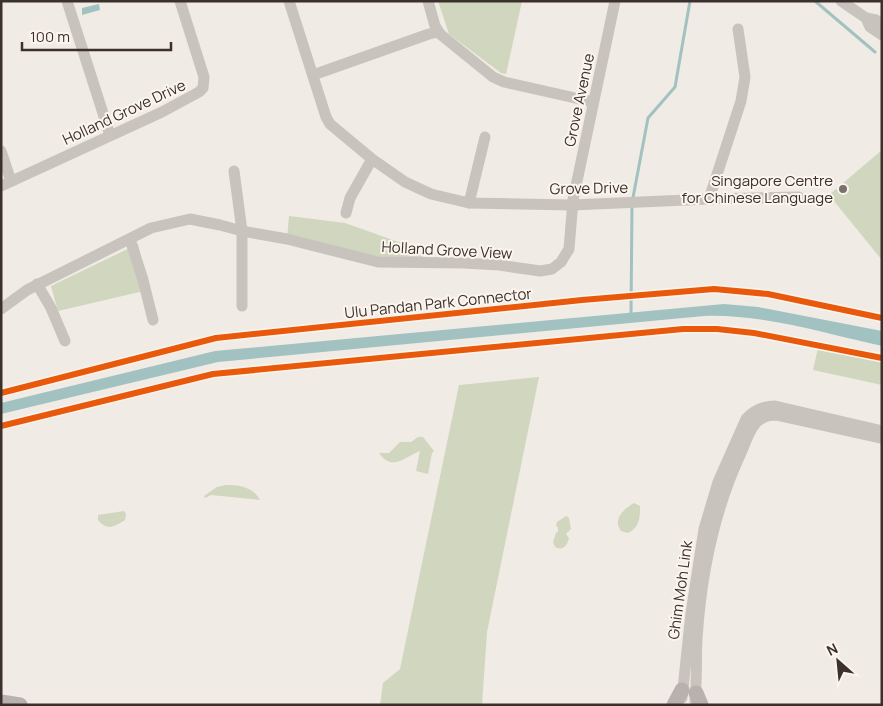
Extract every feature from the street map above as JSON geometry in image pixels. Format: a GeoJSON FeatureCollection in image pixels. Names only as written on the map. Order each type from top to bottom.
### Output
{"type":"FeatureCollection","features":[{"type":"Feature","properties":{"kind":"main road"},"geometry":{"type":"LineString","coordinates":[[674,705],[691,700]]}},
{"type":"Feature","properties":{"kind":"main road"},"geometry":{"type":"LineString","coordinates":[[1,702],[20,705]]}},
{"type":"Feature","properties":{"kind":"street"},"geometry":{"type":"LineString","coordinates":[[67,1],[110,135]]}},
{"type":"Feature","properties":{"kind":"street","name":"Holland Grove Drive"},"geometry":{"type":"LineString","coordinates":[[6,184],[176,105],[203,88],[202,72],[180,1]]}},
{"type":"Feature","properties":{"kind":"street","name":"Grove Drive"},"geometry":{"type":"LineString","coordinates":[[289,1],[326,117],[330,124],[372,160],[404,182],[431,194],[469,203],[572,204],[799,197]]}},
{"type":"Feature","properties":{"kind":"street"},"geometry":{"type":"LineString","coordinates":[[428,1],[438,32],[445,40],[485,71],[504,82],[593,102]]}},
{"type":"Feature","properties":{"kind":"street","name":"Grove Avenue"},"geometry":{"type":"LineString","coordinates":[[572,204],[615,1]]}},
{"type":"Feature","properties":{"kind":"street"},"geometry":{"type":"LineString","coordinates":[[841,1],[866,18],[876,20],[882,25]]}},
{"type":"Feature","properties":{"kind":"street"},"geometry":{"type":"LineString","coordinates":[[866,18],[870,26],[882,35]]}},
{"type":"Feature","properties":{"kind":"street"},"geometry":{"type":"LineString","coordinates":[[709,199],[739,108],[745,77],[738,30]]}},
{"type":"Feature","properties":{"kind":"street"},"geometry":{"type":"LineString","coordinates":[[313,75],[438,32]]}},
{"type":"Feature","properties":{"kind":"street"},"geometry":{"type":"LineString","coordinates":[[469,203],[485,137]]}},
{"type":"Feature","properties":{"kind":"street"},"geometry":{"type":"LineString","coordinates":[[1,151],[6,184]]}},
{"type":"Feature","properties":{"kind":"street"},"geometry":{"type":"LineString","coordinates":[[346,213],[350,198],[372,160]]}},
{"type":"Feature","properties":{"kind":"street"},"geometry":{"type":"LineString","coordinates":[[234,170],[242,231],[242,306]]}},
{"type":"Feature","properties":{"kind":"street","name":"Holland Grove View"},"geometry":{"type":"LineString","coordinates":[[1,309],[38,284],[151,228],[190,220],[287,239],[378,262],[464,263],[499,265],[540,271],[552,269],[561,262],[569,249],[572,204]]}},
{"type":"Feature","properties":{"kind":"street"},"geometry":{"type":"LineString","coordinates":[[130,239],[142,274],[153,320]]}},
{"type":"Feature","properties":{"kind":"street"},"geometry":{"type":"LineString","coordinates":[[38,284],[52,308],[64,341]]}},
{"type":"Feature","properties":{"kind":"street","name":"Ghim Moh Link"},"geometry":{"type":"LineString","coordinates":[[691,700],[704,529],[723,484],[746,419],[751,412],[759,409],[768,406],[782,406],[882,431]]}},
{"type":"Feature","properties":{"kind":"street","name":"Ghim Moh Link"},"geometry":{"type":"LineString","coordinates":[[723,484],[738,460],[755,422],[768,415],[776,415],[882,438]]}},
{"type":"Feature","properties":{"kind":"green space"},"geometry":{"type":"Polygon","coordinates":[[[438,1],[522,1],[506,74],[501,73],[449,34],[438,1]]]}},
{"type":"Feature","properties":{"kind":"green space"},"geometry":{"type":"Polygon","coordinates":[[[882,150],[882,260],[829,195],[882,150]]]}},
{"type":"Feature","properties":{"kind":"green space"},"geometry":{"type":"Polygon","coordinates":[[[289,216],[345,223],[404,244],[431,262],[378,262],[287,239],[289,216]]]}},
{"type":"Feature","properties":{"kind":"green space"},"geometry":{"type":"Polygon","coordinates":[[[138,244],[148,290],[58,311],[51,286],[138,244]]]}},
{"type":"Feature","properties":{"kind":"green space"},"geometry":{"type":"Polygon","coordinates":[[[818,348],[882,362],[882,385],[813,370],[818,348]]]}},
{"type":"Feature","properties":{"kind":"green space"},"geometry":{"type":"Polygon","coordinates":[[[539,377],[487,632],[482,705],[380,705],[383,683],[400,669],[459,385],[539,377]]]}},
{"type":"Feature","properties":{"kind":"green space"},"geometry":{"type":"Polygon","coordinates":[[[418,437],[423,437],[434,451],[428,474],[416,471],[420,451],[394,462],[384,459],[379,453],[389,453],[400,442],[411,442],[418,437]]]}},
{"type":"Feature","properties":{"kind":"green space"},"geometry":{"type":"Polygon","coordinates":[[[226,485],[246,488],[254,492],[260,500],[211,495],[205,498],[204,496],[217,487],[226,485]]]}},
{"type":"Feature","properties":{"kind":"green space"},"geometry":{"type":"Polygon","coordinates":[[[634,503],[640,506],[637,525],[628,533],[621,531],[618,522],[620,515],[634,503]]]}},
{"type":"Feature","properties":{"kind":"green space"},"geometry":{"type":"Polygon","coordinates":[[[124,511],[126,514],[125,520],[114,526],[104,526],[98,520],[98,515],[124,511]]]}},
{"type":"Feature","properties":{"kind":"green space"},"geometry":{"type":"Polygon","coordinates":[[[566,516],[569,518],[571,529],[566,534],[569,538],[564,547],[558,548],[555,547],[553,542],[558,532],[556,525],[557,522],[566,516]]]}},
{"type":"Feature","properties":{"kind":"water"},"geometry":{"type":"Polygon","coordinates":[[[99,4],[100,10],[82,15],[82,8],[99,4]]]}},
{"type":"Feature","properties":{"kind":"water"},"geometry":{"type":"Polygon","coordinates":[[[724,304],[758,307],[882,331],[882,346],[771,321],[726,316],[704,316],[218,362],[1,414],[1,403],[215,351],[724,304]]]}},
{"type":"Feature","properties":{"kind":"waterway"},"geometry":{"type":"LineString","coordinates":[[631,315],[632,203],[648,118],[675,87],[690,1]]}},
{"type":"Feature","properties":{"kind":"waterway"},"geometry":{"type":"LineString","coordinates":[[815,1],[875,52]]}},
{"type":"Feature","properties":{"kind":"cycle path","name":"Ulu Pandan Park Connector"},"geometry":{"type":"LineString","coordinates":[[1,393],[216,338],[582,300],[714,289],[768,294],[882,318]]}},
{"type":"Feature","properties":{"kind":"cycle path"},"geometry":{"type":"LineString","coordinates":[[1,426],[213,374],[683,329],[717,329],[754,333],[882,358]]}},
{"type":"Feature","properties":{"kind":"place","name":"Singapore Centre for Chinese Language"},"geometry":{"type":"Point","coordinates":[843,189]}}]}
